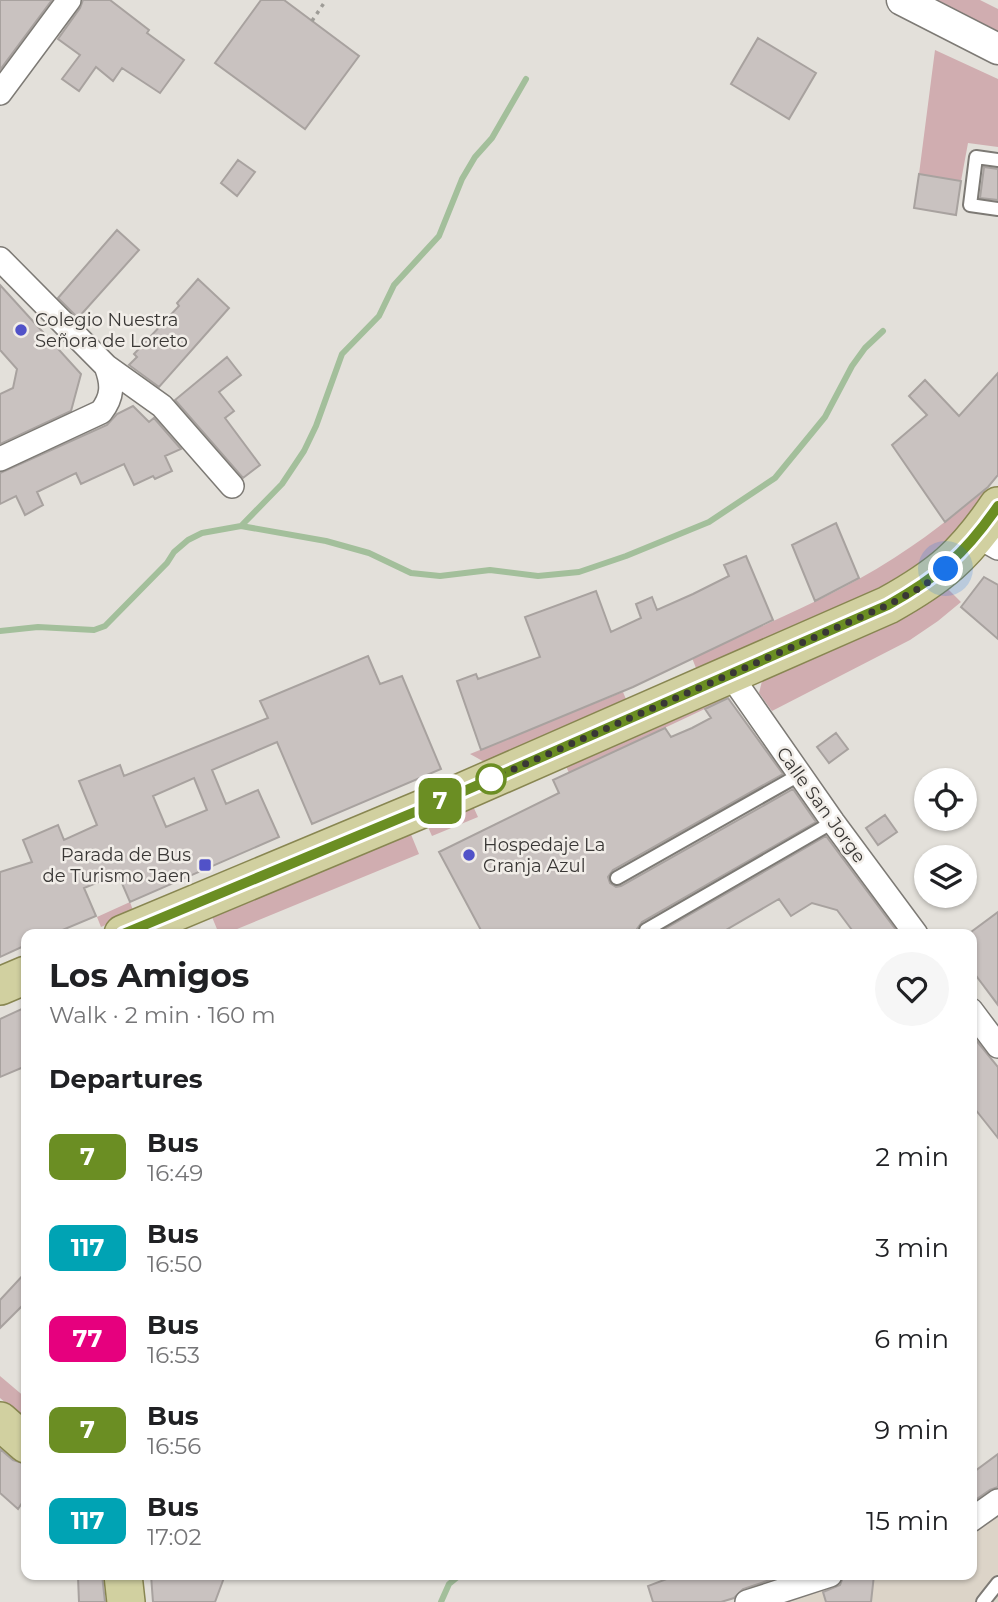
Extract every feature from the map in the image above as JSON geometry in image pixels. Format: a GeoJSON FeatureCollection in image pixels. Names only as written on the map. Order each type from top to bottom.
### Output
{"type":"FeatureCollection","features":[{"type":"Feature","properties":{"kind":"main road"},"geometry":{"type":"LineString","coordinates":[[135,929],[446,799],[888,605],[923,586],[988,542],[998,506]]}},
{"type":"Feature","properties":{"kind":"main road"},"geometry":{"type":"LineString","coordinates":[[0,986],[21,977]]}},
{"type":"Feature","properties":{"kind":"main road"},"geometry":{"type":"LineString","coordinates":[[0,1421],[21,1440]]}},
{"type":"Feature","properties":{"kind":"main road"},"geometry":{"type":"LineString","coordinates":[[123,1580],[125,1602]]}},
{"type":"Feature","properties":{"kind":"street"},"geometry":{"type":"LineString","coordinates":[[0,93],[69,0]]}},
{"type":"Feature","properties":{"kind":"street"},"geometry":{"type":"LineString","coordinates":[[902,0],[998,49]]}},
{"type":"Feature","properties":{"kind":"street"},"geometry":{"type":"LineString","coordinates":[[0,258],[106,366],[162,406],[232,486]]}},
{"type":"Feature","properties":{"kind":"street"},"geometry":{"type":"LineString","coordinates":[[0,459],[101,412],[109,403],[112,391],[106,366]]}},
{"type":"Feature","properties":{"kind":"street","name":"Calle San Jorge"},"geometry":{"type":"LineString","coordinates":[[729,673],[799,775],[912,929]]}},
{"type":"Feature","properties":{"kind":"street"},"geometry":{"type":"LineString","coordinates":[[977,1018],[998,1046]]}},
{"type":"Feature","properties":{"kind":"street"},"geometry":{"type":"LineString","coordinates":[[977,1516],[998,1501]]}},
{"type":"Feature","properties":{"kind":"street"},"geometry":{"type":"LineString","coordinates":[[747,1602],[815,1580]]}},
{"type":"Feature","properties":{"kind":"lane"},"geometry":{"type":"LineString","coordinates":[[998,160],[976,157],[970,205],[998,209]]}},
{"type":"Feature","properties":{"kind":"lane"},"geometry":{"type":"LineString","coordinates":[[617,878],[799,775]]}},
{"type":"Feature","properties":{"kind":"lane"},"geometry":{"type":"LineString","coordinates":[[648,929],[833,822]]}},
{"type":"Feature","properties":{"kind":"lane"},"geometry":{"type":"LineString","coordinates":[[983,1602],[998,1583]]}},
{"type":"Feature","properties":{"kind":"path"},"geometry":{"type":"LineString","coordinates":[[312,20],[327,0]]}},
{"type":"Feature","properties":{"kind":"shaded area"},"geometry":{"type":"Polygon","coordinates":[[[934,0],[980,0],[998,9],[998,34],[934,0]]]}},
{"type":"Feature","properties":{"kind":"shaded area"},"geometry":{"type":"Polygon","coordinates":[[[935,50],[998,79],[998,147],[968,143],[961,181],[919,174],[935,50]]]}},
{"type":"Feature","properties":{"kind":"shaded area"},"geometry":{"type":"Polygon","coordinates":[[[988,487],[966,521],[924,560],[886,584],[698,673],[692,658],[805,606],[886,563],[941,525],[988,487]]]}},
{"type":"Feature","properties":{"kind":"shaded area"},"geometry":{"type":"Polygon","coordinates":[[[947,588],[961,602],[910,640],[772,711],[759,693],[762,681],[893,621],[947,588]]]}},
{"type":"Feature","properties":{"kind":"shaded area"},"geometry":{"type":"Polygon","coordinates":[[[726,691],[728,698],[569,773],[564,762],[726,691]]]}},
{"type":"Feature","properties":{"kind":"shaded area"},"geometry":{"type":"Polygon","coordinates":[[[623,692],[628,704],[488,764],[470,754],[623,692]]]}},
{"type":"Feature","properties":{"kind":"shaded area"},"geometry":{"type":"Polygon","coordinates":[[[472,804],[478,817],[432,836],[427,825],[472,804]]]}},
{"type":"Feature","properties":{"kind":"shaded area"},"geometry":{"type":"Polygon","coordinates":[[[410,832],[419,854],[237,929],[217,929],[212,917],[410,832]]]}},
{"type":"Feature","properties":{"kind":"shaded area"},"geometry":{"type":"Polygon","coordinates":[[[130,902],[134,913],[101,927],[97,917],[130,902]]]}},
{"type":"Feature","properties":{"kind":"shaded area"},"geometry":{"type":"Polygon","coordinates":[[[0,1376],[21,1394],[21,1416],[0,1398],[0,1376]]]}},
{"type":"Feature","properties":{"kind":"shaded area"},"geometry":{"type":"Polygon","coordinates":[[[998,1513],[998,1602],[778,1602],[842,1580],[977,1580],[977,1528],[998,1513]]]}},
{"type":"Feature","properties":{"kind":"building"},"geometry":{"type":"Polygon","coordinates":[[[0,0],[52,0],[0,70],[0,0]]]}},
{"type":"Feature","properties":{"kind":"building"},"geometry":{"type":"Polygon","coordinates":[[[83,0],[110,0],[149,30],[147,33],[184,60],[160,93],[122,68],[113,81],[96,67],[79,91],[62,79],[80,55],[58,39],[83,0]]]}},
{"type":"Feature","properties":{"kind":"building"},"geometry":{"type":"Polygon","coordinates":[[[261,0],[284,0],[359,56],[305,129],[215,63],[261,0]]]}},
{"type":"Feature","properties":{"kind":"building"},"geometry":{"type":"Polygon","coordinates":[[[758,38],[816,73],[789,119],[731,84],[758,38]]]}},
{"type":"Feature","properties":{"kind":"building"},"geometry":{"type":"Polygon","coordinates":[[[238,160],[255,172],[237,196],[221,183],[238,160]]]}},
{"type":"Feature","properties":{"kind":"building"},"geometry":{"type":"Polygon","coordinates":[[[984,167],[998,169],[998,200],[980,198],[984,167]]]}},
{"type":"Feature","properties":{"kind":"building"},"geometry":{"type":"Polygon","coordinates":[[[919,174],[961,181],[956,215],[914,208],[919,174]]]}},
{"type":"Feature","properties":{"kind":"building"},"geometry":{"type":"Polygon","coordinates":[[[117,230],[139,250],[78,318],[58,298],[117,230]]]}},
{"type":"Feature","properties":{"kind":"building"},"geometry":{"type":"Polygon","coordinates":[[[198,279],[229,308],[159,387],[129,365],[137,357],[134,354],[179,306],[177,303],[198,279]]]}},
{"type":"Feature","properties":{"kind":"building","name":"Colegio Nuestra Señora de Loreto"},"geometry":{"type":"Polygon","coordinates":[[[0,285],[81,374],[71,411],[0,444],[0,394],[13,388],[17,369],[0,350],[0,285]]]}},
{"type":"Feature","properties":{"kind":"building"},"geometry":{"type":"Polygon","coordinates":[[[227,357],[241,375],[219,392],[234,411],[225,418],[260,465],[243,478],[175,400],[227,357]]]}},
{"type":"Feature","properties":{"kind":"building"},"geometry":{"type":"Polygon","coordinates":[[[998,373],[998,475],[988,487],[945,522],[892,445],[927,415],[909,396],[925,380],[959,416],[998,373]]]}},
{"type":"Feature","properties":{"kind":"building"},"geometry":{"type":"Polygon","coordinates":[[[133,406],[149,422],[154,418],[181,449],[165,456],[172,471],[134,485],[124,464],[81,484],[76,473],[37,492],[43,505],[25,515],[16,496],[0,504],[0,473],[107,425],[117,414],[133,406]]]}},
{"type":"Feature","properties":{"kind":"building"},"geometry":{"type":"Polygon","coordinates":[[[836,523],[859,578],[815,601],[792,545],[836,523]]]}},
{"type":"Feature","properties":{"kind":"building"},"geometry":{"type":"Polygon","coordinates":[[[746,556],[773,620],[633,687],[481,750],[457,681],[476,674],[478,679],[540,657],[525,617],[596,591],[611,632],[641,618],[636,604],[652,597],[657,610],[729,576],[724,565],[746,556]]]}},
{"type":"Feature","properties":{"kind":"building"},"geometry":{"type":"Polygon","coordinates":[[[984,577],[998,585],[998,639],[961,607],[984,577]]]}},
{"type":"Feature","properties":{"kind":"building"},"geometry":{"type":"Polygon","coordinates":[[[368,656],[380,684],[402,676],[441,769],[312,824],[277,742],[212,770],[226,804],[258,790],[279,837],[130,902],[118,874],[84,888],[96,916],[65,929],[21,929],[21,947],[0,957],[0,872],[32,862],[23,840],[58,825],[64,840],[97,825],[79,781],[120,765],[124,776],[268,718],[260,701],[368,656]],[[194,778],[153,796],[166,827],[207,810],[194,778]]]}},
{"type":"Feature","properties":{"kind":"building"},"geometry":{"type":"Polygon","coordinates":[[[728,698],[783,774],[613,870],[608,877],[610,883],[616,887],[621,886],[793,789],[816,822],[642,922],[637,929],[480,929],[439,852],[559,793],[553,780],[665,728],[671,737],[711,718],[705,709],[728,698]]]}},
{"type":"Feature","properties":{"kind":"building"},"geometry":{"type":"Polygon","coordinates":[[[836,733],[848,749],[829,763],[817,747],[836,733]]]}},
{"type":"Feature","properties":{"kind":"building"},"geometry":{"type":"Polygon","coordinates":[[[885,815],[897,832],[878,845],[866,828],[885,815]]]}},
{"type":"Feature","properties":{"kind":"building"},"geometry":{"type":"Polygon","coordinates":[[[826,836],[895,929],[851,929],[837,910],[812,903],[791,916],[779,899],[728,929],[665,929],[826,836]]]}},
{"type":"Feature","properties":{"kind":"building"},"geometry":{"type":"Polygon","coordinates":[[[998,912],[998,1005],[977,977],[975,929],[998,912]]]}},
{"type":"Feature","properties":{"kind":"building"},"geometry":{"type":"Polygon","coordinates":[[[21,1009],[21,1068],[0,1077],[0,1019],[21,1009]]]}},
{"type":"Feature","properties":{"kind":"building"},"geometry":{"type":"Polygon","coordinates":[[[977,1041],[998,1067],[998,1138],[977,1112],[977,1041]]]}},
{"type":"Feature","properties":{"kind":"building"},"geometry":{"type":"Polygon","coordinates":[[[21,1277],[21,1307],[0,1328],[0,1300],[21,1277]]]}},
{"type":"Feature","properties":{"kind":"building"},"geometry":{"type":"Polygon","coordinates":[[[0,1449],[13,1460],[21,1462],[21,1504],[18,1509],[0,1493],[0,1449]]]}},
{"type":"Feature","properties":{"kind":"building"},"geometry":{"type":"Polygon","coordinates":[[[998,1454],[998,1487],[977,1499],[977,1470],[998,1454]]]}},
{"type":"Feature","properties":{"kind":"building"},"geometry":{"type":"Polygon","coordinates":[[[78,1580],[103,1580],[105,1602],[79,1602],[78,1580]]]}},
{"type":"Feature","properties":{"kind":"building"},"geometry":{"type":"Polygon","coordinates":[[[151,1580],[223,1580],[215,1602],[153,1602],[151,1580]]]}},
{"type":"Feature","properties":{"kind":"building"},"geometry":{"type":"Polygon","coordinates":[[[664,1580],[770,1580],[743,1589],[734,1598],[721,1602],[653,1602],[648,1586],[664,1580]]]}},
{"type":"Feature","properties":{"kind":"building"},"geometry":{"type":"Polygon","coordinates":[[[842,1580],[873,1580],[871,1602],[826,1602],[823,1592],[840,1585],[842,1580]]]}},
{"type":"Feature","properties":{"kind":"waterway"},"geometry":{"type":"LineString","coordinates":[[0,631],[38,627],[94,630],[105,626],[188,540],[202,533],[241,526],[282,484],[304,451],[316,426],[342,354],[379,316],[394,285],[439,236],[462,179],[475,157],[492,138],[526,79]]}},
{"type":"Feature","properties":{"kind":"waterway"},"geometry":{"type":"LineString","coordinates":[[241,526],[326,541],[369,553],[411,573],[440,576],[490,570],[538,576],[579,572],[709,522],[775,478],[825,417],[852,366],[865,348],[883,331]]}},
{"type":"Feature","properties":{"kind":"waterway"},"geometry":{"type":"LineString","coordinates":[[441,1602],[449,1584],[454,1580]]}},
{"type":"Feature","properties":{"kind":"bus line","name":"7"},"geometry":{"type":"LineString","coordinates":[[135,929],[446,799],[888,605],[923,586],[946,569],[977,536],[998,506]]}},
{"type":"Feature","properties":{"kind":"place","name":"Colegio Nuestra Señora de Loreto"},"geometry":{"type":"Point","coordinates":[21,330]}},
{"type":"Feature","properties":{"kind":"place","name":"Hospedaje La Granja Azul"},"geometry":{"type":"Point","coordinates":[469,855]}},
{"type":"Feature","properties":{"kind":"place","name":"Parada de Bus de Turismo Jaen"},"geometry":{"type":"Point","coordinates":[205,865]}},
{"type":"Feature","properties":{"kind":"route"},"geometry":{"type":"LineString","coordinates":[[491,779],[888,605],[923,586],[946,569]]}}]}
